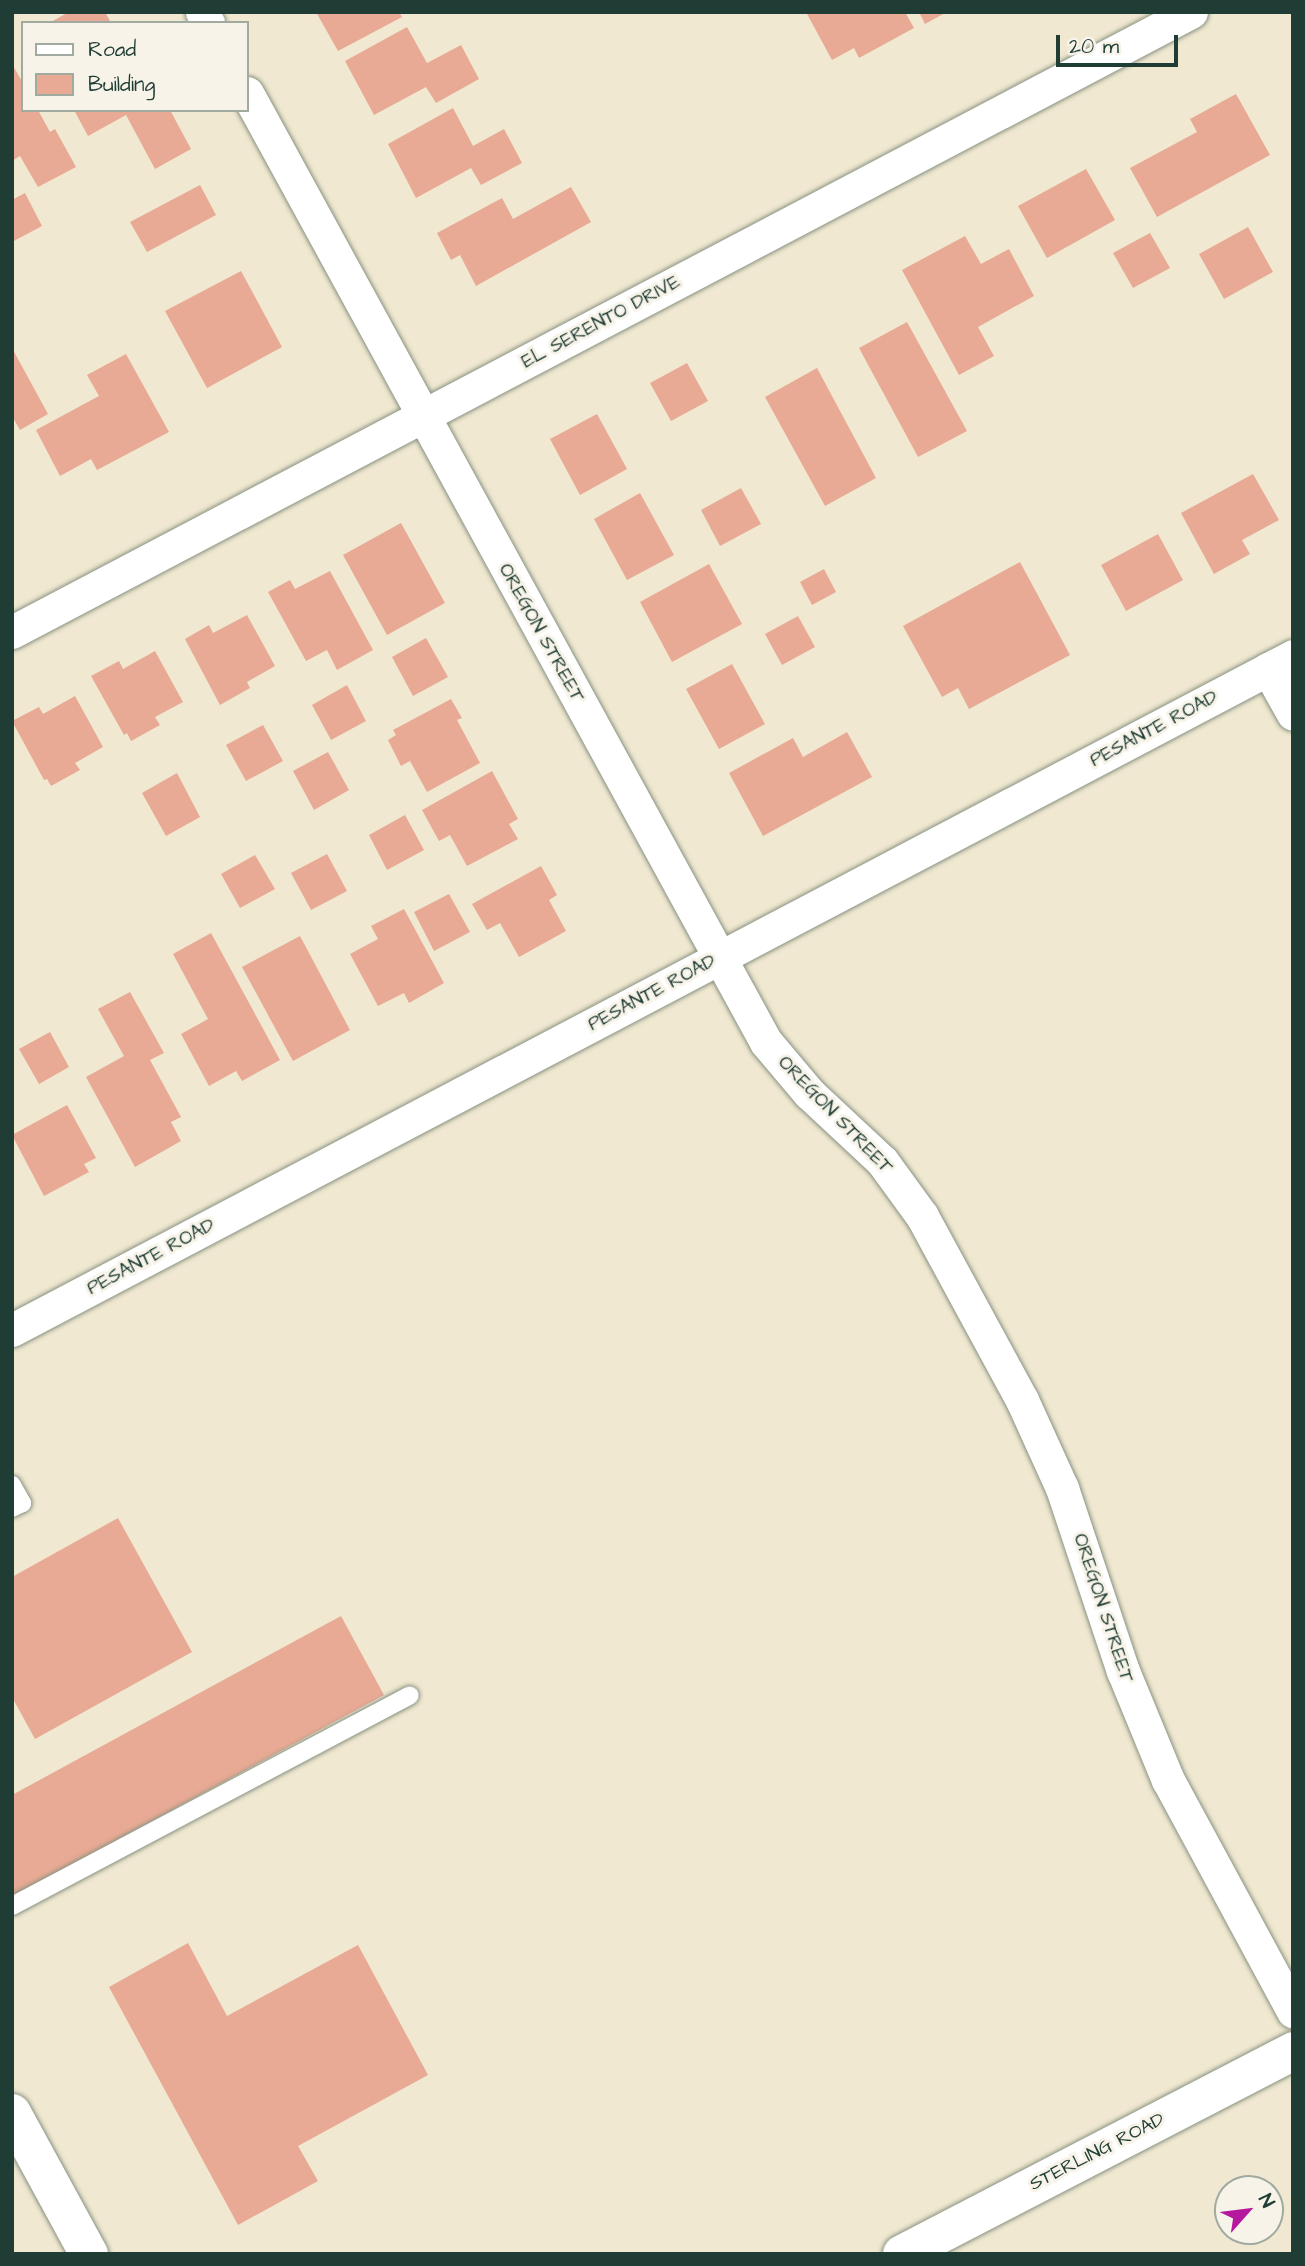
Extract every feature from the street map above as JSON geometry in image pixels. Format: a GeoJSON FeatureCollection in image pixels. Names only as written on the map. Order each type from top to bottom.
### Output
{"type":"FeatureCollection","features":[{"type":"Feature","properties":{"kind":"street","name":"EL SERENTO DRIVE"},"geometry":{"type":"LineString","coordinates":[[12,632],[1191,12]]}},
{"type":"Feature","properties":{"kind":"street","name":"OREGON STREET"},"geometry":{"type":"LineString","coordinates":[[248,95],[766,1042],[809,1093],[882,1161],[922,1216],[949,1265],[1022,1399],[1062,1488],[1123,1671],[1168,1780],[1293,2011]]}},
{"type":"Feature","properties":{"kind":"street","name":"PESANTE ROAD"},"geometry":{"type":"LineString","coordinates":[[12,1330],[1281,663]]}},
{"type":"Feature","properties":{"kind":"street"},"geometry":{"type":"LineString","coordinates":[[1281,663],[1293,714]]}},
{"type":"Feature","properties":{"kind":"street","name":"STERLING ROAD"},"geometry":{"type":"LineString","coordinates":[[902,2254],[1293,2051]]}},
{"type":"Feature","properties":{"kind":"street"},"geometry":{"type":"LineString","coordinates":[[12,2113],[89,2254]]}},
{"type":"Feature","properties":{"kind":"lane"},"geometry":{"type":"LineString","coordinates":[[12,1485],[22,1503],[12,1508]]}},
{"type":"Feature","properties":{"kind":"lane"},"geometry":{"type":"LineString","coordinates":[[12,1906],[410,1695]]}},
{"type":"Feature","properties":{"kind":"building"},"geometry":{"type":"Polygon","coordinates":[[[69,12],[105,12],[110,21],[53,21],[69,12]]]}},
{"type":"Feature","properties":{"kind":"building"},"geometry":{"type":"Polygon","coordinates":[[[316,12],[399,12],[402,17],[338,51],[316,12]]]}},
{"type":"Feature","properties":{"kind":"building"},"geometry":{"type":"Polygon","coordinates":[[[806,12],[905,12],[914,28],[859,58],[854,48],[832,60],[806,12]]]}},
{"type":"Feature","properties":{"kind":"building"},"geometry":{"type":"Polygon","coordinates":[[[919,12],[947,12],[925,24],[919,12]]]}},
{"type":"Feature","properties":{"kind":"building"},"geometry":{"type":"Polygon","coordinates":[[[407,27],[427,63],[461,45],[479,79],[436,103],[426,87],[374,115],[345,61],[407,27]]]}},
{"type":"Feature","properties":{"kind":"building"},"geometry":{"type":"Polygon","coordinates":[[[12,64],[21,80],[21,112],[39,112],[50,132],[55,129],[76,167],[38,187],[20,156],[12,161],[12,64]]]}},
{"type":"Feature","properties":{"kind":"building"},"geometry":{"type":"Polygon","coordinates":[[[1236,94],[1270,155],[1157,217],[1130,168],[1197,132],[1190,119],[1236,94]]]}},
{"type":"Feature","properties":{"kind":"building"},"geometry":{"type":"Polygon","coordinates":[[[453,108],[473,146],[504,129],[522,163],[481,185],[471,168],[416,198],[388,144],[453,108]]]}},
{"type":"Feature","properties":{"kind":"building"},"geometry":{"type":"Polygon","coordinates":[[[75,112],[171,112],[191,149],[155,169],[126,115],[88,136],[75,112]]]}},
{"type":"Feature","properties":{"kind":"building"},"geometry":{"type":"Polygon","coordinates":[[[1086,169],[1115,220],[1047,258],[1018,206],[1086,169]]]}},
{"type":"Feature","properties":{"kind":"building"},"geometry":{"type":"Polygon","coordinates":[[[200,185],[216,215],[147,252],[130,222],[200,185]]]}},
{"type":"Feature","properties":{"kind":"building"},"geometry":{"type":"Polygon","coordinates":[[[571,187],[591,222],[476,286],[460,255],[451,260],[437,233],[502,198],[513,219],[571,187]]]}},
{"type":"Feature","properties":{"kind":"building"},"geometry":{"type":"Polygon","coordinates":[[[25,193],[42,226],[12,242],[12,200],[25,193]]]}},
{"type":"Feature","properties":{"kind":"building"},"geometry":{"type":"Polygon","coordinates":[[[1248,227],[1273,272],[1224,299],[1199,254],[1248,227]]]}},
{"type":"Feature","properties":{"kind":"building"},"geometry":{"type":"Polygon","coordinates":[[[1150,233],[1170,268],[1133,288],[1113,253],[1150,233]]]}},
{"type":"Feature","properties":{"kind":"building"},"geometry":{"type":"Polygon","coordinates":[[[965,236],[981,264],[1009,249],[1034,296],[978,327],[994,356],[959,375],[902,270],[965,236]]]}},
{"type":"Feature","properties":{"kind":"building"},"geometry":{"type":"Polygon","coordinates":[[[241,271],[282,347],[207,388],[165,311],[241,271]]]}},
{"type":"Feature","properties":{"kind":"building"},"geometry":{"type":"Polygon","coordinates":[[[907,322],[967,431],[918,457],[859,348],[907,322]]]}},
{"type":"Feature","properties":{"kind":"building"},"geometry":{"type":"Polygon","coordinates":[[[12,348],[48,414],[20,430],[12,416],[12,348]]]}},
{"type":"Feature","properties":{"kind":"building"},"geometry":{"type":"Polygon","coordinates":[[[126,354],[169,432],[97,470],[91,459],[60,476],[36,430],[99,396],[87,375],[126,354]]]}},
{"type":"Feature","properties":{"kind":"building"},"geometry":{"type":"Polygon","coordinates":[[[687,363],[708,401],[671,421],[650,383],[687,363]]]}},
{"type":"Feature","properties":{"kind":"building"},"geometry":{"type":"Polygon","coordinates":[[[817,368],[876,478],[825,506],[765,397],[817,368]]]}},
{"type":"Feature","properties":{"kind":"building"},"geometry":{"type":"Polygon","coordinates":[[[597,414],[627,469],[580,495],[550,439],[597,414]]]}},
{"type":"Feature","properties":{"kind":"building"},"geometry":{"type":"Polygon","coordinates":[[[1253,474],[1279,520],[1242,540],[1250,554],[1214,574],[1181,513],[1253,474]]]}},
{"type":"Feature","properties":{"kind":"building"},"geometry":{"type":"Polygon","coordinates":[[[741,488],[761,524],[720,546],[701,510],[741,488]]]}},
{"type":"Feature","properties":{"kind":"building"},"geometry":{"type":"Polygon","coordinates":[[[640,493],[674,555],[627,580],[594,519],[640,493]]]}},
{"type":"Feature","properties":{"kind":"building"},"geometry":{"type":"Polygon","coordinates":[[[401,523],[445,603],[387,635],[343,555],[401,523]]]}},
{"type":"Feature","properties":{"kind":"building"},"geometry":{"type":"Polygon","coordinates":[[[1158,534],[1183,580],[1126,611],[1101,565],[1158,534]]]}},
{"type":"Feature","properties":{"kind":"building"},"geometry":{"type":"Polygon","coordinates":[[[1020,562],[1070,655],[969,709],[958,688],[942,697],[903,626],[1020,562]]]}},
{"type":"Feature","properties":{"kind":"building"},"geometry":{"type":"Polygon","coordinates":[[[709,564],[742,624],[672,662],[640,602],[709,564]]]}},
{"type":"Feature","properties":{"kind":"building"},"geometry":{"type":"Polygon","coordinates":[[[824,569],[836,592],[812,605],[800,582],[824,569]]]}},
{"type":"Feature","properties":{"kind":"building"},"geometry":{"type":"Polygon","coordinates":[[[330,571],[373,650],[337,670],[327,650],[306,661],[268,592],[290,580],[295,589],[330,571]]]}},
{"type":"Feature","properties":{"kind":"building"},"geometry":{"type":"Polygon","coordinates":[[[247,615],[275,666],[247,682],[250,688],[220,705],[185,639],[209,625],[213,633],[247,615]]]}},
{"type":"Feature","properties":{"kind":"building"},"geometry":{"type":"Polygon","coordinates":[[[798,616],[815,647],[782,665],[765,634],[798,616]]]}},
{"type":"Feature","properties":{"kind":"building"},"geometry":{"type":"Polygon","coordinates":[[[426,638],[448,677],[413,696],[392,657],[426,638]]]}},
{"type":"Feature","properties":{"kind":"building"},"geometry":{"type":"Polygon","coordinates":[[[155,651],[183,702],[155,717],[160,725],[131,741],[127,733],[124,735],[91,676],[119,661],[123,669],[155,651]]]}},
{"type":"Feature","properties":{"kind":"building"},"geometry":{"type":"Polygon","coordinates":[[[732,664],[765,724],[719,749],[686,689],[732,664]]]}},
{"type":"Feature","properties":{"kind":"building"},"geometry":{"type":"Polygon","coordinates":[[[347,685],[366,721],[331,740],[312,705],[347,685]]]}},
{"type":"Feature","properties":{"kind":"building"},"geometry":{"type":"Polygon","coordinates":[[[75,696],[103,747],[75,763],[80,770],[51,786],[47,779],[44,780],[12,721],[39,707],[43,714],[75,696]]]}},
{"type":"Feature","properties":{"kind":"building"},"geometry":{"type":"Polygon","coordinates":[[[451,699],[462,718],[457,720],[480,763],[427,792],[410,761],[401,766],[388,740],[396,735],[393,730],[451,699]]]}},
{"type":"Feature","properties":{"kind":"building"},"geometry":{"type":"Polygon","coordinates":[[[263,725],[283,761],[246,781],[226,745],[263,725]]]}},
{"type":"Feature","properties":{"kind":"building"},"geometry":{"type":"Polygon","coordinates":[[[847,732],[872,777],[763,836],[729,773],[793,738],[803,757],[847,732]]]}},
{"type":"Feature","properties":{"kind":"building"},"geometry":{"type":"Polygon","coordinates":[[[328,752],[349,790],[314,810],[293,771],[328,752]]]}},
{"type":"Feature","properties":{"kind":"building"},"geometry":{"type":"Polygon","coordinates":[[[492,771],[518,819],[509,824],[518,839],[467,866],[450,835],[439,841],[422,810],[492,771]]]}},
{"type":"Feature","properties":{"kind":"building"},"geometry":{"type":"Polygon","coordinates":[[[177,773],[200,817],[166,836],[142,793],[177,773]]]}},
{"type":"Feature","properties":{"kind":"building"},"geometry":{"type":"Polygon","coordinates":[[[405,815],[424,850],[387,870],[369,835],[405,815]]]}},
{"type":"Feature","properties":{"kind":"building"},"geometry":{"type":"Polygon","coordinates":[[[327,854],[347,891],[311,910],[291,873],[327,854]]]}},
{"type":"Feature","properties":{"kind":"building"},"geometry":{"type":"Polygon","coordinates":[[[255,855],[275,889],[240,908],[221,874],[255,855]]]}},
{"type":"Feature","properties":{"kind":"building"},"geometry":{"type":"Polygon","coordinates":[[[541,866],[557,895],[549,900],[566,931],[519,957],[500,923],[487,930],[472,904],[541,866]]]}},
{"type":"Feature","properties":{"kind":"building"},"geometry":{"type":"Polygon","coordinates":[[[449,894],[470,932],[434,951],[414,912],[449,894]]]}},
{"type":"Feature","properties":{"kind":"building"},"geometry":{"type":"Polygon","coordinates":[[[404,909],[444,983],[409,1003],[404,993],[378,1006],[350,954],[378,939],[371,926],[404,909]]]}},
{"type":"Feature","properties":{"kind":"building"},"geometry":{"type":"Polygon","coordinates":[[[211,933],[280,1060],[242,1081],[236,1071],[209,1086],[181,1034],[208,1019],[173,954],[211,933]]]}},
{"type":"Feature","properties":{"kind":"building"},"geometry":{"type":"Polygon","coordinates":[[[300,936],[350,1030],[293,1061],[242,967],[300,936]]]}},
{"type":"Feature","properties":{"kind":"building"},"geometry":{"type":"Polygon","coordinates":[[[130,992],[164,1053],[150,1060],[181,1117],[171,1122],[181,1141],[135,1167],[86,1077],[124,1056],[98,1009],[130,992]]]}},
{"type":"Feature","properties":{"kind":"building"},"geometry":{"type":"Polygon","coordinates":[[[50,1032],[69,1067],[39,1084],[19,1049],[50,1032]]]}},
{"type":"Feature","properties":{"kind":"building"},"geometry":{"type":"Polygon","coordinates":[[[67,1105],[96,1158],[84,1164],[89,1172],[44,1196],[12,1135],[67,1105]]]}},
{"type":"Feature","properties":{"kind":"building"},"geometry":{"type":"Polygon","coordinates":[[[118,1518],[192,1652],[35,1739],[12,1697],[12,1577],[118,1518]]]}},
{"type":"Feature","properties":{"kind":"building"},"geometry":{"type":"Polygon","coordinates":[[[341,1616],[384,1695],[12,1897],[12,1795],[341,1616]]]}},
{"type":"Feature","properties":{"kind":"building"},"geometry":{"type":"Polygon","coordinates":[[[188,1943],[227,2016],[358,1945],[428,2075],[298,2146],[318,2181],[238,2225],[109,1987],[188,1943]]]}}]}
